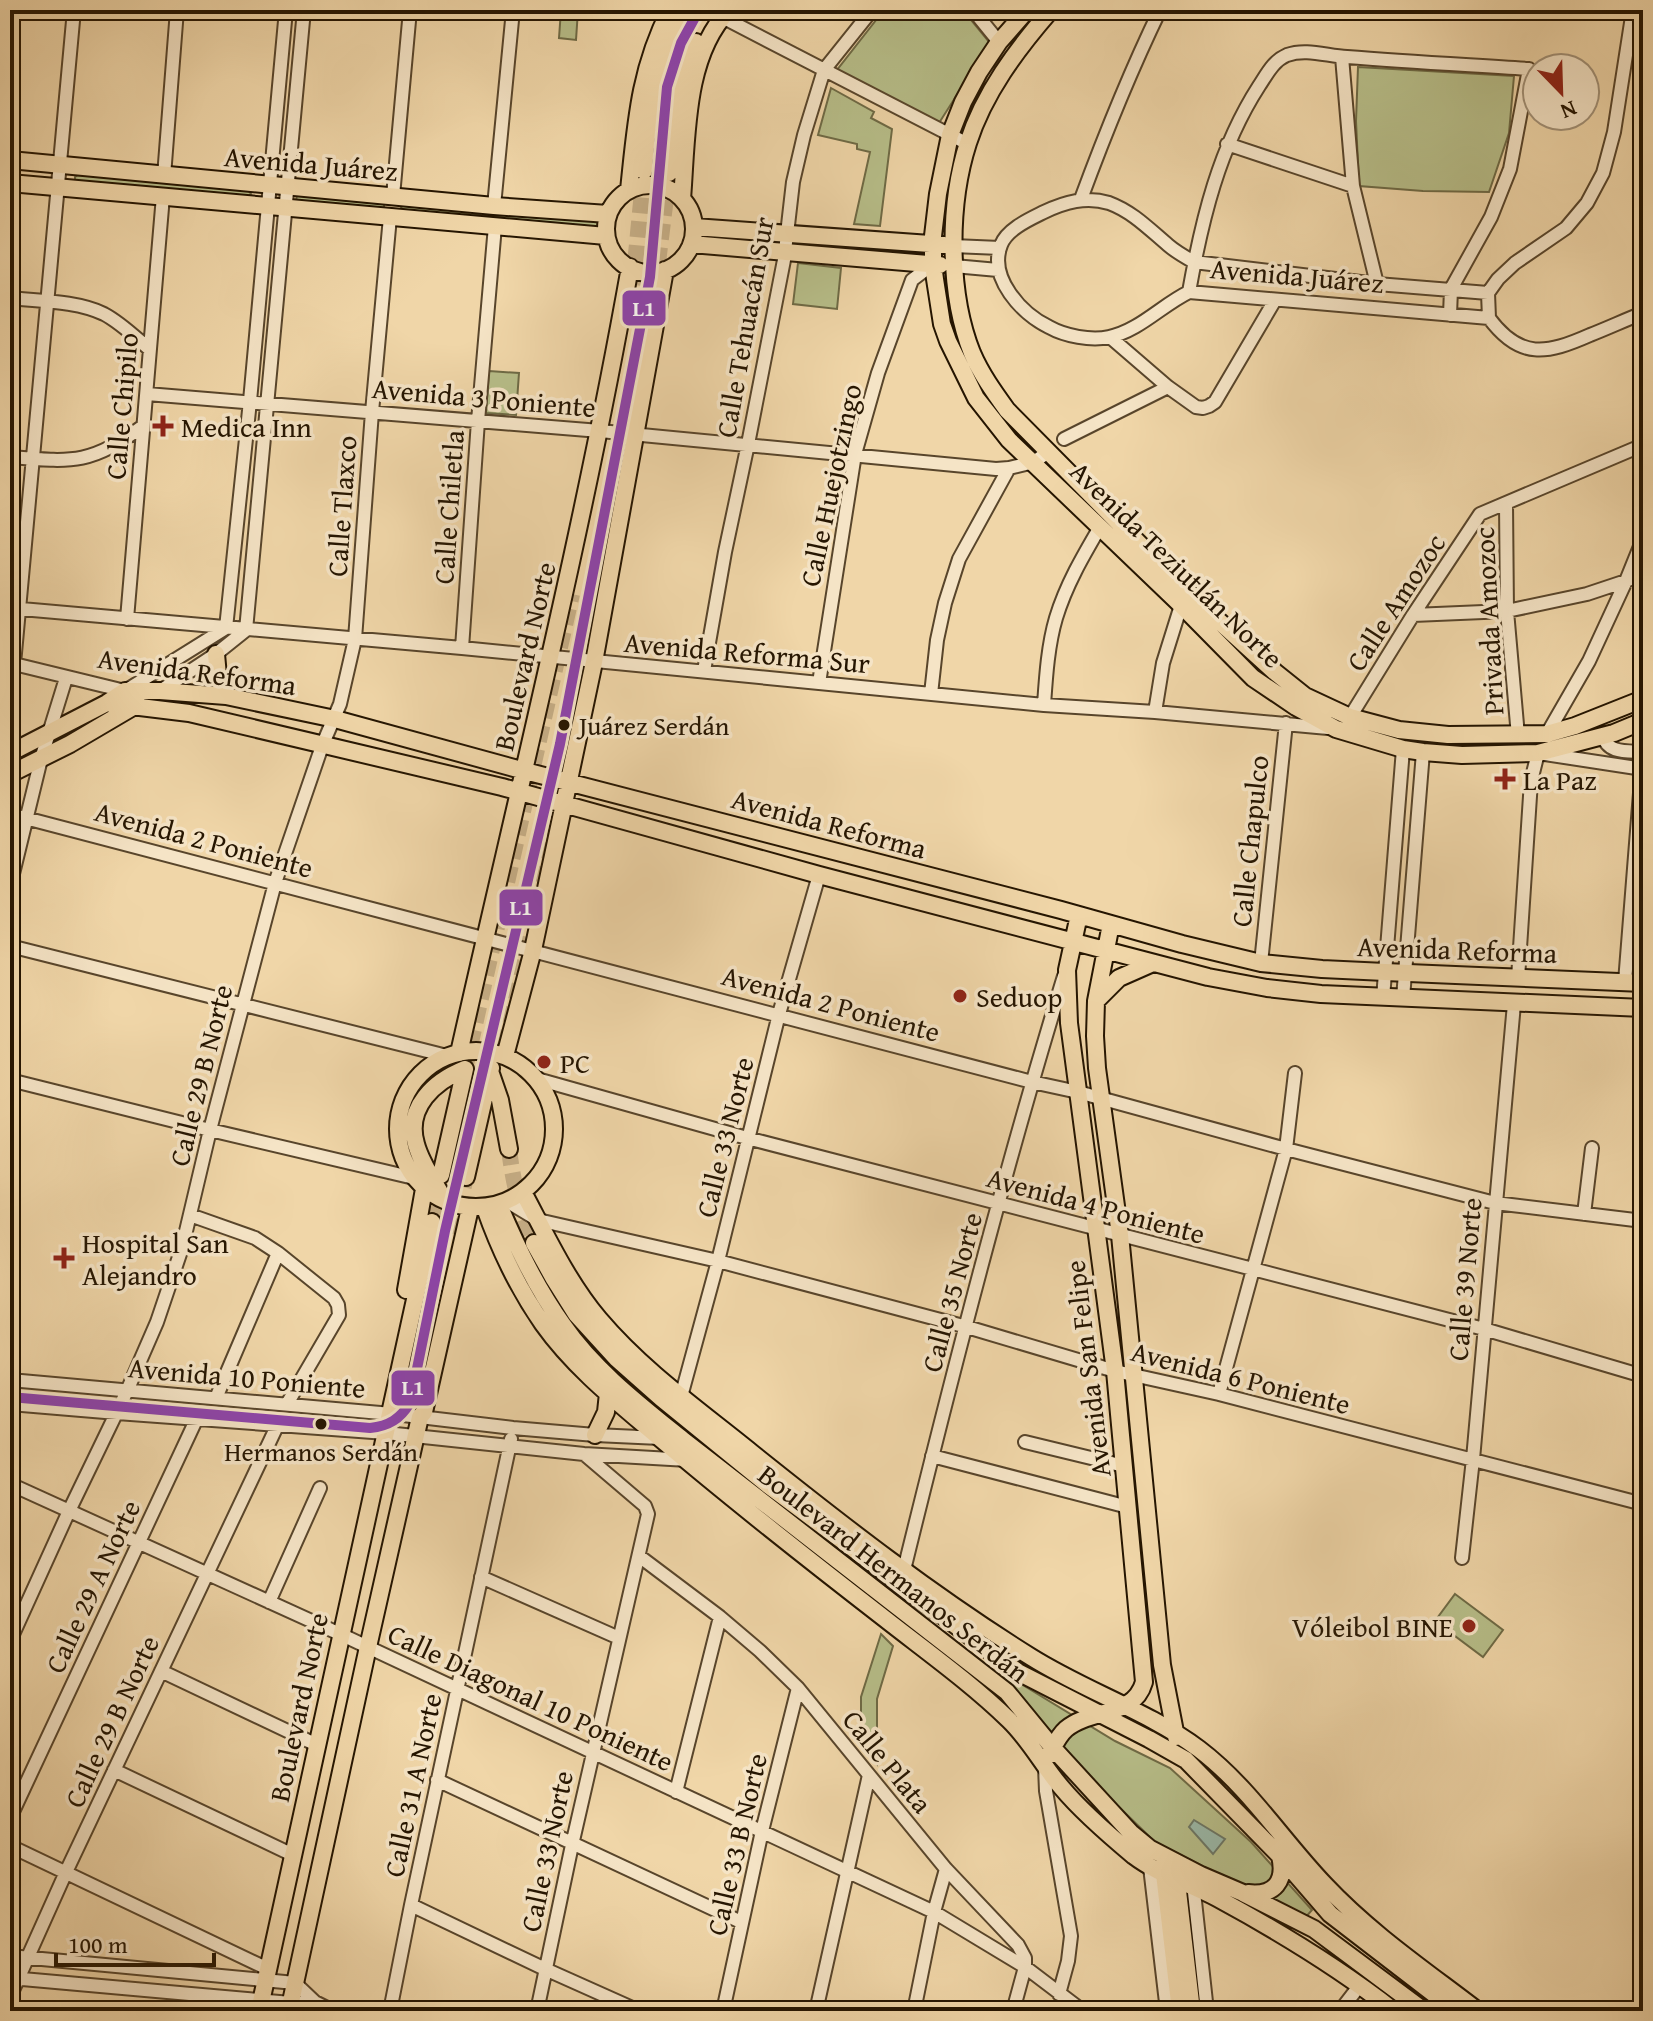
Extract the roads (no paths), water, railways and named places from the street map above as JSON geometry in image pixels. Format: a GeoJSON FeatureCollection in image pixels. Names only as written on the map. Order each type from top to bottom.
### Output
{"type":"FeatureCollection","features":[{"type":"Feature","properties":{"kind":"main road"},"geometry":{"type":"LineString","coordinates":[[629,190],[644,76],[657,36],[670,10]]}},
{"type":"Feature","properties":{"kind":"main road"},"geometry":{"type":"LineString","coordinates":[[644,171],[650,104],[656,77],[664,48],[683,10]]}},
{"type":"Feature","properties":{"kind":"main road","name":"Avenida Teziutlán Norte"},"geometry":{"type":"LineString","coordinates":[[1027,10],[999,42],[963,102],[950,135],[938,194],[933,243],[942,324],[976,398],[1009,440],[1041,457],[1090,493],[1253,678],[1336,729],[1403,749],[1462,755],[1538,753],[1614,733],[1643,721]]}},
{"type":"Feature","properties":{"kind":"main road","name":"Avenida Teziutlán Norte"},"geometry":{"type":"LineString","coordinates":[[1051,10],[1013,56],[988,98],[968,144],[959,180],[954,266],[961,318],[985,380],[1041,457],[1100,527],[1305,696],[1350,717],[1399,730],[1448,735],[1518,736],[1547,734],[1643,699]]}},
{"type":"Feature","properties":{"kind":"main road"},"geometry":{"type":"LineString","coordinates":[[682,199],[695,74],[722,12]]}},
{"type":"Feature","properties":{"kind":"main road"},"geometry":{"type":"LineString","coordinates":[[669,173],[680,84],[696,41],[722,12]]}},
{"type":"Feature","properties":{"kind":"main road","name":"Avenida Juárez"},"geometry":{"type":"LineString","coordinates":[[10,160],[608,214]]}},
{"type":"Feature","properties":{"kind":"main road","name":"Avenida Juárez"},"geometry":{"type":"LineString","coordinates":[[10,183],[606,236]]}},
{"type":"Feature","properties":{"kind":"main road"},"geometry":{"type":"LineString","coordinates":[[643,185],[657,185],[671,190],[682,199],[694,227],[691,244],[678,262],[665,270],[648,272],[630,267],[612,252],[606,236],[608,214],[629,190],[643,185]]}},
{"type":"Feature","properties":{"kind":"main road"},"geometry":{"type":"LineString","coordinates":[[694,227],[953,246]]}},
{"type":"Feature","properties":{"kind":"main road"},"geometry":{"type":"LineString","coordinates":[[691,244],[954,266]]}},
{"type":"Feature","properties":{"kind":"main road","name":"Boulevard Norte"},"geometry":{"type":"LineString","coordinates":[[453,1055],[525,771],[600,431],[630,267]]}},
{"type":"Feature","properties":{"kind":"main road"},"geometry":{"type":"LineString","coordinates":[[505,1056],[533,950],[594,662],[665,270]]}},
{"type":"Feature","properties":{"kind":"main road"},"geometry":{"type":"LineString","coordinates":[[216,654],[218,676],[226,696]]}},
{"type":"Feature","properties":{"kind":"main road"},"geometry":{"type":"LineString","coordinates":[[10,753],[125,691]]}},
{"type":"Feature","properties":{"kind":"main road","name":"Avenida Reforma"},"geometry":{"type":"LineString","coordinates":[[125,691],[226,696],[335,719],[1261,963],[1322,969],[1643,983]]}},
{"type":"Feature","properties":{"kind":"main road"},"geometry":{"type":"LineString","coordinates":[[10,774],[70,744],[160,691]]}},
{"type":"Feature","properties":{"kind":"main road","name":"Avenida Reforma"},"geometry":{"type":"LineString","coordinates":[[107,703],[189,713],[519,792],[1208,977],[1267,988],[1383,998],[1643,1008]]}},
{"type":"Feature","properties":{"kind":"main road"},"geometry":{"type":"LineString","coordinates":[[900,895],[906,871]]}},
{"type":"Feature","properties":{"kind":"main road","name":"Avenida San Felipe"},"geometry":{"type":"LineString","coordinates":[[1079,915],[1067,970],[1069,1023],[1115,1371],[1144,1682],[1139,1695],[1126,1706]]}},
{"type":"Feature","properties":{"kind":"main road","name":"Avenida San Felipe"},"geometry":{"type":"LineString","coordinates":[[1111,924],[1096,1001],[1095,1036],[1100,1099],[1120,1235],[1162,1665],[1174,1732],[1186,1760]]}},
{"type":"Feature","properties":{"kind":"main road"},"geometry":{"type":"LineString","coordinates":[[1096,1001],[1119,978],[1153,963]]}},
{"type":"Feature","properties":{"kind":"main road"},"geometry":{"type":"LineString","coordinates":[[474,1051],[505,1056],[537,1079],[549,1097],[555,1139],[549,1159],[539,1178],[523,1192],[490,1206],[446,1202],[419,1184],[402,1157],[397,1134],[400,1109],[410,1087],[426,1069],[453,1055],[474,1051]]}},
{"type":"Feature","properties":{"kind":"main road"},"geometry":{"type":"LineString","coordinates":[[441,1175],[465,1069],[434,1087],[421,1102],[414,1120],[414,1140],[420,1156],[446,1202]]}},
{"type":"Feature","properties":{"kind":"main road"},"geometry":{"type":"LineString","coordinates":[[466,1177],[490,1069],[500,1100],[509,1149]]}},
{"type":"Feature","properties":{"kind":"main road","name":"Boulevard Norte"},"geometry":{"type":"LineString","coordinates":[[390,1413],[419,1184]]}},
{"type":"Feature","properties":{"kind":"main road"},"geometry":{"type":"LineString","coordinates":[[523,1192],[571,1281],[596,1316],[680,1408],[704,1417],[900,1576],[944,1599],[1034,1659],[1174,1732],[1219,1764],[1358,1919],[1478,2011]]}},
{"type":"Feature","properties":{"kind":"main road"},"geometry":{"type":"LineString","coordinates":[[490,1206],[503,1254],[522,1292],[565,1351],[608,1393],[772,1530],[1011,1721],[1061,1787],[1134,1856],[1173,1871],[1265,1925],[1360,1985],[1394,2011]]}},
{"type":"Feature","properties":{"kind":"main road","name":"Boulevard Norte"},"geometry":{"type":"LineString","coordinates":[[420,1417],[490,1206]]}},
{"type":"Feature","properties":{"kind":"main road","name":"Boulevard Hermanos Serdán"},"geometry":{"type":"LineString","coordinates":[[490,1206],[564,1327],[604,1372],[709,1461],[992,1679],[1131,1833],[1173,1871],[1243,1893],[1314,1929],[1424,2011]]}},
{"type":"Feature","properties":{"kind":"main road","name":"Boulevard Norte"},"geometry":{"type":"LineString","coordinates":[[261,2005],[432,1222]]}},
{"type":"Feature","properties":{"kind":"main road","name":"Boulevard Norte"},"geometry":{"type":"LineString","coordinates":[[290,2007],[417,1436],[420,1393],[453,1234]]}},
{"type":"Feature","properties":{"kind":"main road","name":"Boulevard Hermanos Serdán"},"geometry":{"type":"LineString","coordinates":[[534,1243],[576,1314],[595,1336],[617,1359],[680,1408],[718,1444],[768,1485],[900,1576],[922,1600],[1018,1672],[1186,1760],[1280,1856],[1330,1914],[1456,2011]]}},
{"type":"Feature","properties":{"kind":"main road"},"geometry":{"type":"LineString","coordinates":[[595,1435],[606,1412],[608,1393]]}},
{"type":"Feature","properties":{"kind":"main road"},"geometry":{"type":"LineString","coordinates":[[922,1600],[944,1599]]}},
{"type":"Feature","properties":{"kind":"main road"},"geometry":{"type":"LineString","coordinates":[[944,1599],[951,1621]]}},
{"type":"Feature","properties":{"kind":"main road"},"geometry":{"type":"LineString","coordinates":[[1137,1606],[1156,1604]]}},
{"type":"Feature","properties":{"kind":"main road"},"geometry":{"type":"LineString","coordinates":[[1045,1764],[1066,1729],[1083,1718],[1126,1706]]}},
{"type":"Feature","properties":{"kind":"main road"},"geometry":{"type":"LineString","coordinates":[[1263,1812],[1265,1840]]}},
{"type":"Feature","properties":{"kind":"main road"},"geometry":{"type":"LineString","coordinates":[[1243,1893],[1266,1893],[1275,1887],[1283,1867],[1280,1856]]}},
{"type":"Feature","properties":{"kind":"main road"},"geometry":{"type":"LineString","coordinates":[[1173,1871],[1180,2011]]}},
{"type":"Feature","properties":{"kind":"main road"},"geometry":{"type":"LineString","coordinates":[[1173,1871],[1192,2011]]}},
{"type":"Feature","properties":{"kind":"street"},"geometry":{"type":"LineString","coordinates":[[12,664],[74,10]]}},
{"type":"Feature","properties":{"kind":"street"},"geometry":{"type":"LineString","coordinates":[[108,10],[116,10]]}},
{"type":"Feature","properties":{"kind":"street"},"geometry":{"type":"LineString","coordinates":[[164,176],[177,10]]}},
{"type":"Feature","properties":{"kind":"street"},"geometry":{"type":"LineString","coordinates":[[279,186],[286,10]]}},
{"type":"Feature","properties":{"kind":"street"},"geometry":{"type":"LineString","coordinates":[[125,691],[226,628],[250,401],[304,10]]}},
{"type":"Feature","properties":{"kind":"street"},"geometry":{"type":"LineString","coordinates":[[393,196],[410,10]]}},
{"type":"Feature","properties":{"kind":"street"},"geometry":{"type":"LineString","coordinates":[[494,206],[513,10]]}},
{"type":"Feature","properties":{"kind":"street","name":"Calle Tehuacán Sur"},"geometry":{"type":"LineString","coordinates":[[704,671],[785,252],[793,182],[804,135],[824,70],[872,10]]}},
{"type":"Feature","properties":{"kind":"street"},"geometry":{"type":"LineString","coordinates":[[973,10],[999,42]]}},
{"type":"Feature","properties":{"kind":"street"},"geometry":{"type":"LineString","coordinates":[[1160,10],[1133,65],[1081,199],[1048,210],[1021,224],[1004,239],[998,270],[1010,296],[1049,327],[1073,335],[1110,337],[1168,387],[1196,407],[1203,408],[1215,402],[1275,300]]}},
{"type":"Feature","properties":{"kind":"street"},"geometry":{"type":"LineString","coordinates":[[1633,10],[1614,132],[1603,173],[1587,203],[1566,228],[1515,263],[1488,293],[1489,318],[1500,334],[1531,349],[1546,350],[1570,344],[1643,313]]}},
{"type":"Feature","properties":{"kind":"street"},"geometry":{"type":"LineString","coordinates":[[722,12],[824,70],[968,144]]}},
{"type":"Feature","properties":{"kind":"street"},"geometry":{"type":"LineString","coordinates":[[1189,292],[1202,224],[1227,144],[1243,111],[1273,65],[1283,57],[1305,52],[1529,69],[1510,169],[1491,217],[1451,289],[1450,315]]}},
{"type":"Feature","properties":{"kind":"street"},"geometry":{"type":"LineString","coordinates":[[1342,57],[1353,186],[1377,284]]}},
{"type":"Feature","properties":{"kind":"street"},"geometry":{"type":"LineString","coordinates":[[1227,144],[1353,186]]}},
{"type":"Feature","properties":{"kind":"street","name":"Calle Chipilo"},"geometry":{"type":"LineString","coordinates":[[127,619],[163,196]]}},
{"type":"Feature","properties":{"kind":"street","name":"Avenida Juárez"},"geometry":{"type":"LineString","coordinates":[[1081,199],[1107,203],[1128,212],[1170,247],[1194,262],[1377,284],[1488,293]]}},
{"type":"Feature","properties":{"kind":"street"},"geometry":{"type":"LineString","coordinates":[[160,691],[246,630],[267,403],[277,206]]}},
{"type":"Feature","properties":{"kind":"street","name":"Calle Tlaxco"},"geometry":{"type":"LineString","coordinates":[[322,746],[335,719],[355,639],[390,217]]}},
{"type":"Feature","properties":{"kind":"street","name":"Calle Chiletla"},"geometry":{"type":"LineString","coordinates":[[462,648],[495,226]]}},
{"type":"Feature","properties":{"kind":"street"},"geometry":{"type":"LineString","coordinates":[[953,246],[1000,248]]}},
{"type":"Feature","properties":{"kind":"street","name":"Calle Huejotzingo"},"geometry":{"type":"LineString","coordinates":[[819,683],[855,454],[878,373],[912,280],[933,264]]}},
{"type":"Feature","properties":{"kind":"street"},"geometry":{"type":"LineString","coordinates":[[954,266],[998,270]]}},
{"type":"Feature","properties":{"kind":"street","name":"Avenida Juárez"},"geometry":{"type":"LineString","coordinates":[[1110,337],[1131,329],[1189,292],[1489,318]]}},
{"type":"Feature","properties":{"kind":"street"},"geometry":{"type":"LineString","coordinates":[[10,298],[104,314],[149,349]]}},
{"type":"Feature","properties":{"kind":"street"},"geometry":{"type":"LineString","coordinates":[[1064,439],[1168,387]]}},
{"type":"Feature","properties":{"kind":"street","name":"Avenida 3 Poniente"},"geometry":{"type":"LineString","coordinates":[[147,394],[636,434],[996,469],[1041,457]]}},
{"type":"Feature","properties":{"kind":"street"},"geometry":{"type":"LineString","coordinates":[[10,457],[78,460],[112,448],[143,426]]}},
{"type":"Feature","properties":{"kind":"street"},"geometry":{"type":"LineString","coordinates":[[1506,504],[1643,445]]}},
{"type":"Feature","properties":{"kind":"street"},"geometry":{"type":"LineString","coordinates":[[931,694],[945,603],[959,559],[1009,468]]}},
{"type":"Feature","properties":{"kind":"street","name":"Calle Amozoc"},"geometry":{"type":"LineString","coordinates":[[1350,717],[1480,514],[1506,504]]}},
{"type":"Feature","properties":{"kind":"street","name":"Privada Amozoc"},"geometry":{"type":"LineString","coordinates":[[1506,504],[1507,611],[1518,736]]}},
{"type":"Feature","properties":{"kind":"street"},"geometry":{"type":"LineString","coordinates":[[1044,705],[1055,620],[1069,583],[1100,527]]}},
{"type":"Feature","properties":{"kind":"street"},"geometry":{"type":"LineString","coordinates":[[1547,734],[1589,661],[1643,539]]}},
{"type":"Feature","properties":{"kind":"street"},"geometry":{"type":"LineString","coordinates":[[1413,615],[1507,611],[1587,594],[1643,573]]}},
{"type":"Feature","properties":{"kind":"street"},"geometry":{"type":"LineString","coordinates":[[1155,712],[1163,663],[1183,598]]}},
{"type":"Feature","properties":{"kind":"street","name":"Avenida Reforma Sur"},"geometry":{"type":"LineString","coordinates":[[15,609],[462,648],[1044,705],[1336,729]]}},
{"type":"Feature","properties":{"kind":"street","name":"Avenida Reforma"},"geometry":{"type":"LineString","coordinates":[[12,664],[125,691]]}},
{"type":"Feature","properties":{"kind":"street"},"geometry":{"type":"LineString","coordinates":[[10,886],[41,759],[66,678]]}},
{"type":"Feature","properties":{"kind":"street","name":"Calle Chapulco"},"geometry":{"type":"LineString","coordinates":[[1261,963],[1286,723]]}},
{"type":"Feature","properties":{"kind":"street"},"geometry":{"type":"LineString","coordinates":[[1603,735],[1604,743],[1610,749],[1643,752]]}},
{"type":"Feature","properties":{"kind":"street","name":"Calle 29 B Norte"},"geometry":{"type":"LineString","coordinates":[[10,1641],[157,1322],[190,1215],[275,883],[322,746]]}},
{"type":"Feature","properties":{"kind":"street"},"geometry":{"type":"LineString","coordinates":[[1383,998],[1403,749]]}},
{"type":"Feature","properties":{"kind":"street"},"geometry":{"type":"LineString","coordinates":[[1403,998],[1423,752]]}},
{"type":"Feature","properties":{"kind":"street"},"geometry":{"type":"LineString","coordinates":[[1518,978],[1531,781],[1538,753],[1643,768],[1625,982]]}},
{"type":"Feature","properties":{"kind":"street","name":"Avenida 2 Poniente"},"geometry":{"type":"LineString","coordinates":[[10,814],[1495,1203],[1643,1221]]}},
{"type":"Feature","properties":{"kind":"street","name":"Calle 33 Norte"},"geometry":{"type":"LineString","coordinates":[[680,1408],[779,1014],[819,875]]}},
{"type":"Feature","properties":{"kind":"street"},"geometry":{"type":"LineString","coordinates":[[10,946],[453,1055]]}},
{"type":"Feature","properties":{"kind":"street","name":"Calle 35 Norte"},"geometry":{"type":"LineString","coordinates":[[900,1576],[1032,1082],[1067,970]]}},
{"type":"Feature","properties":{"kind":"street","name":"Calle 39 Norte"},"geometry":{"type":"LineString","coordinates":[[1462,1558],[1514,1004]]}},
{"type":"Feature","properties":{"kind":"street"},"geometry":{"type":"LineString","coordinates":[[1219,1394],[1286,1149],[1295,1073]]}},
{"type":"Feature","properties":{"kind":"street","name":"Avenida 4 Poniente"},"geometry":{"type":"LineString","coordinates":[[537,1079],[999,1205],[1484,1329],[1643,1376]]}},
{"type":"Feature","properties":{"kind":"street"},"geometry":{"type":"LineString","coordinates":[[10,1080],[419,1184]]}},
{"type":"Feature","properties":{"kind":"street"},"geometry":{"type":"LineString","coordinates":[[1584,1214],[1592,1148]]}},
{"type":"Feature","properties":{"kind":"street","name":"Avenida 6 Poniente"},"geometry":{"type":"LineString","coordinates":[[490,1206],[718,1261],[967,1327],[1115,1371],[1219,1394],[1643,1504]]}},
{"type":"Feature","properties":{"kind":"street"},"geometry":{"type":"LineString","coordinates":[[190,1215],[255,1238],[334,1298],[338,1305],[339,1315],[287,1404]]}},
{"type":"Feature","properties":{"kind":"street"},"geometry":{"type":"LineString","coordinates":[[216,1398],[278,1253]]}},
{"type":"Feature","properties":{"kind":"street","name":"Avenida 10 Poniente"},"geometry":{"type":"LineString","coordinates":[[10,1380],[390,1413],[513,1428],[718,1444]]}},
{"type":"Feature","properties":{"kind":"street","name":"Avenida 10 Poniente"},"geometry":{"type":"LineString","coordinates":[[10,1404],[386,1433],[584,1454],[709,1461]]}},
{"type":"Feature","properties":{"kind":"street","name":"Calle 29 A Norte"},"geometry":{"type":"LineString","coordinates":[[10,1818],[197,1418]]}},
{"type":"Feature","properties":{"kind":"street","name":"Calle 29 B Norte"},"geometry":{"type":"LineString","coordinates":[[10,1997],[14,1978],[27,1959],[278,1424]]}},
{"type":"Feature","properties":{"kind":"street","name":"Calle 31 A Norte"},"geometry":{"type":"LineString","coordinates":[[390,2011],[513,1428]]}},
{"type":"Feature","properties":{"kind":"street"},"geometry":{"type":"LineString","coordinates":[[1025,1442],[1124,1466]]}},
{"type":"Feature","properties":{"kind":"street","name":"Calle 33 Norte"},"geometry":{"type":"LineString","coordinates":[[537,2011],[648,1514],[645,1506],[584,1454]]}},
{"type":"Feature","properties":{"kind":"street"},"geometry":{"type":"LineString","coordinates":[[932,1456],[1128,1507]]}},
{"type":"Feature","properties":{"kind":"street","name":"Calle Diagonal 10 Poniente"},"geometry":{"type":"LineString","coordinates":[[10,1484],[340,1634],[934,1912],[1025,1967]]}},
{"type":"Feature","properties":{"kind":"street"},"geometry":{"type":"LineString","coordinates":[[269,1602],[320,1488]]}},
{"type":"Feature","properties":{"kind":"street","name":"Calle Plata"},"geometry":{"type":"LineString","coordinates":[[639,1556],[720,1617],[798,1688],[946,1869],[1018,1945],[1025,1958],[1025,1967],[1083,2011]]}},
{"type":"Feature","properties":{"kind":"street"},"geometry":{"type":"LineString","coordinates":[[481,1577],[619,1638]]}},
{"type":"Feature","properties":{"kind":"street"},"geometry":{"type":"LineString","coordinates":[[676,1792],[720,1617]]}},
{"type":"Feature","properties":{"kind":"street"},"geometry":{"type":"LineString","coordinates":[[161,1671],[317,1745]]}},
{"type":"Feature","properties":{"kind":"street","name":"Calle 33 B Norte"},"geometry":{"type":"LineString","coordinates":[[723,2011],[762,1831],[798,1688]]}},
{"type":"Feature","properties":{"kind":"street"},"geometry":{"type":"LineString","coordinates":[[1045,1764],[1046,1791],[1071,1936],[1059,1994]]}},
{"type":"Feature","properties":{"kind":"street"},"geometry":{"type":"LineString","coordinates":[[114,1770],[293,1855]]}},
{"type":"Feature","properties":{"kind":"street"},"geometry":{"type":"LineString","coordinates":[[816,2011],[869,1775]]}},
{"type":"Feature","properties":{"kind":"street"},"geometry":{"type":"LineString","coordinates":[[437,1780],[741,1922]]}},
{"type":"Feature","properties":{"kind":"street"},"geometry":{"type":"LineString","coordinates":[[10,1846],[267,1974],[295,1983],[315,2002],[333,2011]]}},
{"type":"Feature","properties":{"kind":"street"},"geometry":{"type":"LineString","coordinates":[[914,2011],[946,1869]]}},
{"type":"Feature","properties":{"kind":"street"},"geometry":{"type":"LineString","coordinates":[[1173,1871],[1216,2010]]}},
{"type":"Feature","properties":{"kind":"street"},"geometry":{"type":"LineString","coordinates":[[1167,2011],[1173,1871]]}},
{"type":"Feature","properties":{"kind":"street"},"geometry":{"type":"LineString","coordinates":[[411,1905],[639,2011]]}},
{"type":"Feature","properties":{"kind":"street"},"geometry":{"type":"LineString","coordinates":[[10,1956],[267,1974]]}},
{"type":"Feature","properties":{"kind":"street"},"geometry":{"type":"LineString","coordinates":[[1013,2011],[1025,1967]]}},
{"type":"Feature","properties":{"kind":"street"},"geometry":{"type":"LineString","coordinates":[[14,1978],[261,2005],[290,2007],[315,2002]]}},
{"type":"Feature","properties":{"kind":"street"},"geometry":{"type":"LineString","coordinates":[[1340,2011],[1360,1985]]}},
{"type":"Feature","properties":{"kind":"tunnel"},"geometry":{"type":"LineString","coordinates":[[633,285],[644,171]]}},
{"type":"Feature","properties":{"kind":"tunnel"},"geometry":{"type":"LineString","coordinates":[[655,287],[669,173]]}},
{"type":"Feature","properties":{"kind":"tunnel"},"geometry":{"type":"LineString","coordinates":[[569,743],[614,507]]}},
{"type":"Feature","properties":{"kind":"tunnel"},"geometry":{"type":"LineString","coordinates":[[465,1069],[572,594]]}},
{"type":"Feature","properties":{"kind":"tunnel"},"geometry":{"type":"LineString","coordinates":[[491,1068],[563,770]]}},
{"type":"Feature","properties":{"kind":"tunnel"},"geometry":{"type":"LineString","coordinates":[[509,1149],[518,1197],[534,1243]]}},
{"type":"Feature","properties":{"kind":"tunnel"},"geometry":{"type":"LineString","coordinates":[[453,1234],[466,1177]]}},
{"type":"Feature","properties":{"kind":"tunnel"},"geometry":{"type":"LineString","coordinates":[[432,1222],[440,1181]]}},
{"type":"Feature","properties":{"kind":"place","name":"Medica Inn"},"geometry":{"type":"Point","coordinates":[163,426]}},
{"type":"Feature","properties":{"kind":"place","name":"Juárez Serdán"},"geometry":{"type":"Point","coordinates":[564,725]}},
{"type":"Feature","properties":{"kind":"place","name":"La Paz"},"geometry":{"type":"Point","coordinates":[1505,779]}},
{"type":"Feature","properties":{"kind":"place","name":"Seduop"},"geometry":{"type":"Point","coordinates":[960,996]}},
{"type":"Feature","properties":{"kind":"place","name":"PC"},"geometry":{"type":"Point","coordinates":[544,1062]}},
{"type":"Feature","properties":{"kind":"place","name":"Hospital San Alejandro"},"geometry":{"type":"Point","coordinates":[64,1258]}},
{"type":"Feature","properties":{"kind":"place","name":"Hermanos Serdán"},"geometry":{"type":"Point","coordinates":[321,1424]}},
{"type":"Feature","properties":{"kind":"place","name":"Vóleibol BINE"},"geometry":{"type":"Point","coordinates":[1469,1626]}}]}
